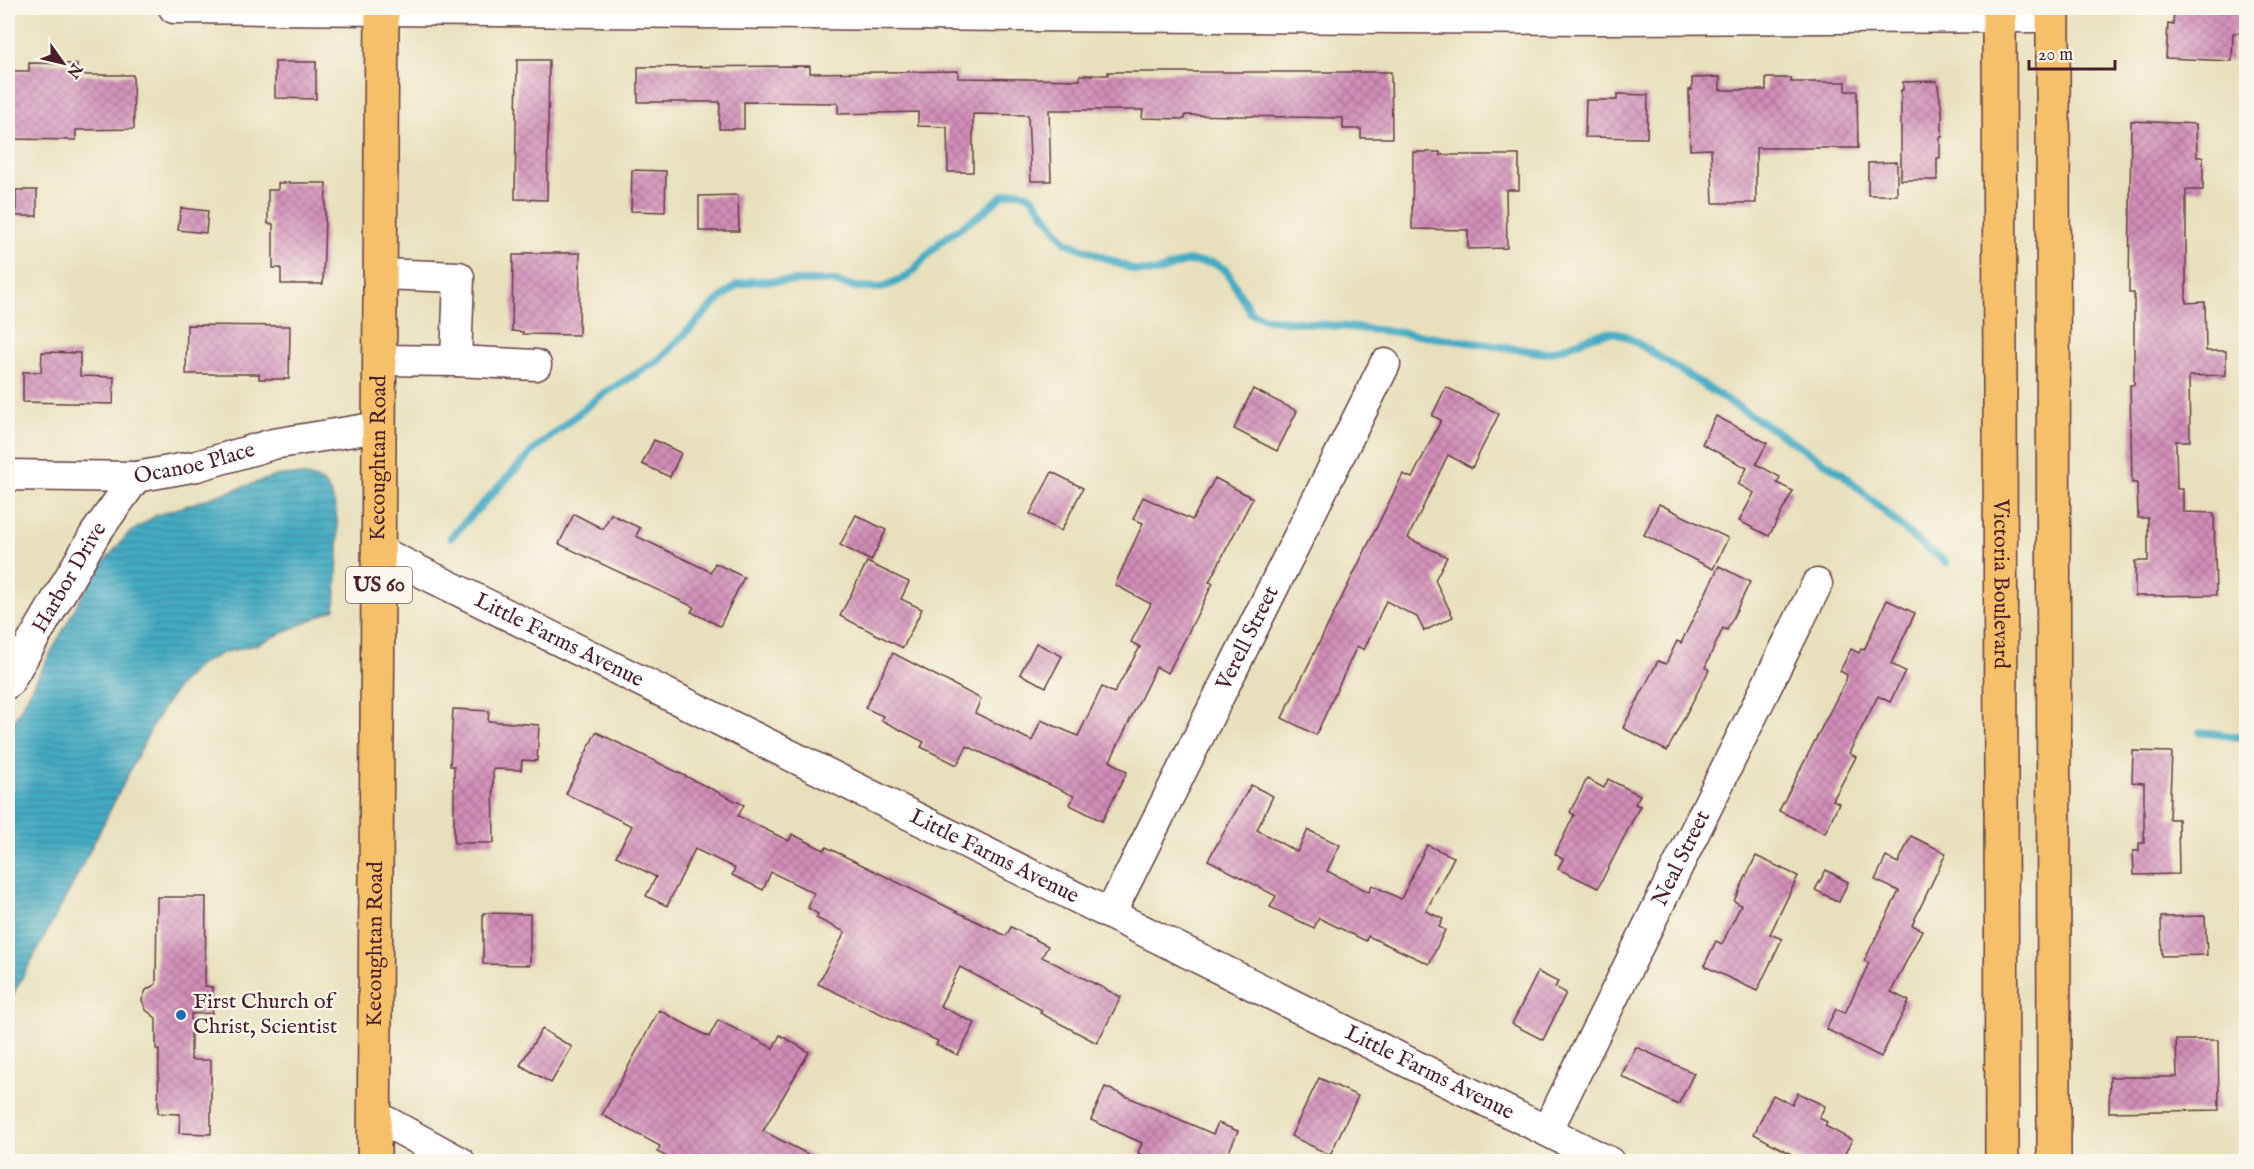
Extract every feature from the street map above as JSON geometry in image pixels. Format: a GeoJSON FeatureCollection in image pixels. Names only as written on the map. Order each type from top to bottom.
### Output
{"type":"FeatureCollection","features":[{"type":"Feature","properties":{"kind":"main road","name":"Kecoughtan Road"},"geometry":{"type":"LineString","coordinates":[[374,1161],[382,9]]}},
{"type":"Feature","properties":{"kind":"main road"},"geometry":{"type":"LineString","coordinates":[[2053,12],[2054,1161]]}},
{"type":"Feature","properties":{"kind":"main road","name":"Victoria Boulevard"},"geometry":{"type":"LineString","coordinates":[[1999,13],[2002,1161]]}},
{"type":"Feature","properties":{"kind":"street"},"geometry":{"type":"LineString","coordinates":[[174,8],[1014,12],[2053,12]]}},
{"type":"Feature","properties":{"kind":"street"},"geometry":{"type":"LineString","coordinates":[[380,274],[459,278],[456,361]]}},
{"type":"Feature","properties":{"kind":"street"},"geometry":{"type":"LineString","coordinates":[[379,360],[536,365]]}},
{"type":"Feature","properties":{"kind":"street","name":"Verell Street"},"geometry":{"type":"LineString","coordinates":[[1111,912],[1385,364]]}},
{"type":"Feature","properties":{"kind":"street","name":"Ocanoe Place"},"geometry":{"type":"LineString","coordinates":[[8,475],[136,477],[197,466],[273,444],[379,428]]}},
{"type":"Feature","properties":{"kind":"street","name":"Harbor Drive"},"geometry":{"type":"LineString","coordinates":[[8,683],[95,534],[136,477]]}},
{"type":"Feature","properties":{"kind":"street","name":"Little Farms Avenue"},"geometry":{"type":"LineString","coordinates":[[379,551],[1610,1161]]}},
{"type":"Feature","properties":{"kind":"street","name":"Neal Street"},"geometry":{"type":"LineString","coordinates":[[1546,1131],[1817,584]]}},
{"type":"Feature","properties":{"kind":"street"},"geometry":{"type":"LineString","coordinates":[[376,1116],[460,1161]]}},
{"type":"Feature","properties":{"kind":"water"},"geometry":{"type":"Polygon","coordinates":[[[279,475],[314,478],[324,484],[331,494],[335,508],[338,543],[335,609],[258,644],[223,653],[200,664],[177,687],[155,721],[73,884],[8,1004],[8,732],[80,599],[104,562],[128,534],[155,516],[279,475]]]}},
{"type":"Feature","properties":{"kind":"building"},"geometry":{"type":"Polygon","coordinates":[[[2174,8],[2247,8],[2247,33],[2233,33],[2232,61],[2166,58],[2168,24],[2173,25],[2174,8]]]}},
{"type":"Feature","properties":{"kind":"building"},"geometry":{"type":"Polygon","coordinates":[[[517,60],[549,60],[547,200],[515,199],[517,60]]]}},
{"type":"Feature","properties":{"kind":"building"},"geometry":{"type":"Polygon","coordinates":[[[275,62],[316,62],[316,99],[275,98],[275,62]]]}},
{"type":"Feature","properties":{"kind":"building"},"geometry":{"type":"Polygon","coordinates":[[[29,63],[77,64],[77,75],[133,75],[134,129],[76,130],[76,140],[8,139],[8,71],[29,71],[29,63]]]}},
{"type":"Feature","properties":{"kind":"building"},"geometry":{"type":"Polygon","coordinates":[[[810,66],[810,73],[958,71],[958,78],[1080,80],[1080,75],[1108,75],[1108,72],[1391,72],[1392,138],[1361,138],[1361,129],[1343,129],[1343,118],[1185,115],[1185,119],[1142,118],[1143,110],[1049,110],[1051,181],[1031,181],[1028,115],[973,114],[973,172],[948,172],[947,127],[918,126],[918,112],[838,114],[838,103],[744,102],[744,129],[719,129],[720,102],[638,102],[638,67],[810,66]]]}},
{"type":"Feature","properties":{"kind":"building"},"geometry":{"type":"Polygon","coordinates":[[[1720,77],[1720,90],[1766,90],[1766,78],[1791,78],[1791,82],[1846,82],[1846,91],[1857,91],[1858,148],[1756,148],[1756,203],[1713,203],[1711,149],[1690,150],[1689,90],[1692,90],[1692,78],[1720,77]]]}},
{"type":"Feature","properties":{"kind":"building"},"geometry":{"type":"Polygon","coordinates":[[[1937,81],[1942,111],[1942,137],[1940,137],[1940,158],[1937,158],[1937,180],[1901,180],[1901,90],[1903,90],[1903,82],[1937,81]]]}},
{"type":"Feature","properties":{"kind":"building"},"geometry":{"type":"Polygon","coordinates":[[[1617,94],[1648,95],[1647,138],[1585,137],[1586,100],[1617,100],[1617,94]]]}},
{"type":"Feature","properties":{"kind":"building"},"geometry":{"type":"Polygon","coordinates":[[[2131,121],[2196,124],[2197,157],[2203,157],[2203,190],[2186,190],[2186,303],[2205,302],[2206,351],[2226,351],[2226,375],[2189,376],[2190,441],[2176,441],[2177,489],[2183,489],[2183,512],[2214,513],[2216,595],[2135,596],[2135,561],[2148,561],[2148,518],[2138,518],[2137,483],[2132,483],[2130,385],[2134,385],[2134,293],[2129,293],[2131,121]]]}},
{"type":"Feature","properties":{"kind":"building"},"geometry":{"type":"Polygon","coordinates":[[[1413,152],[1440,152],[1440,155],[1519,155],[1519,190],[1506,190],[1507,248],[1468,249],[1468,230],[1412,229],[1413,152]]]}},
{"type":"Feature","properties":{"kind":"building"},"geometry":{"type":"Polygon","coordinates":[[[1897,162],[1897,195],[1868,195],[1868,163],[1897,162]]]}},
{"type":"Feature","properties":{"kind":"building"},"geometry":{"type":"Polygon","coordinates":[[[632,170],[666,171],[665,212],[631,211],[632,170]]]}},
{"type":"Feature","properties":{"kind":"building"},"geometry":{"type":"Polygon","coordinates":[[[278,183],[326,183],[323,284],[281,284],[281,268],[273,268],[273,224],[268,224],[268,190],[278,190],[278,183]]]}},
{"type":"Feature","properties":{"kind":"building"},"geometry":{"type":"Polygon","coordinates":[[[16,190],[37,190],[37,216],[16,216],[16,190]]]}},
{"type":"Feature","properties":{"kind":"building"},"geometry":{"type":"Polygon","coordinates":[[[738,195],[739,231],[699,231],[699,196],[738,195]]]}},
{"type":"Feature","properties":{"kind":"building"},"geometry":{"type":"Polygon","coordinates":[[[181,208],[208,211],[206,233],[178,230],[181,208]]]}},
{"type":"Feature","properties":{"kind":"building"},"geometry":{"type":"Polygon","coordinates":[[[524,253],[580,253],[579,335],[523,334],[523,332],[512,331],[513,255],[524,255],[524,253]]]}},
{"type":"Feature","properties":{"kind":"building"},"geometry":{"type":"Polygon","coordinates":[[[187,325],[290,326],[289,379],[259,379],[259,374],[186,374],[187,325]]]}},
{"type":"Feature","properties":{"kind":"building"},"geometry":{"type":"Polygon","coordinates":[[[42,352],[80,353],[80,376],[114,377],[113,404],[23,402],[23,372],[41,372],[42,352]]]}},
{"type":"Feature","properties":{"kind":"building"},"geometry":{"type":"Polygon","coordinates":[[[1446,387],[1499,414],[1472,468],[1448,455],[1408,538],[1447,557],[1435,580],[1453,617],[1424,631],[1417,617],[1386,601],[1364,650],[1357,646],[1316,735],[1282,718],[1403,474],[1412,478],[1441,420],[1432,416],[1446,387]]]}},
{"type":"Feature","properties":{"kind":"building"},"geometry":{"type":"Polygon","coordinates":[[[1253,389],[1297,411],[1277,451],[1234,429],[1253,389]]]}},
{"type":"Feature","properties":{"kind":"building"},"geometry":{"type":"Polygon","coordinates":[[[1716,416],[1767,443],[1756,464],[1780,477],[1777,483],[1793,491],[1769,536],[1739,521],[1754,493],[1738,484],[1747,468],[1702,444],[1716,416]]]}},
{"type":"Feature","properties":{"kind":"building"},"geometry":{"type":"Polygon","coordinates":[[[654,440],[681,453],[670,477],[642,464],[654,440]]]}},
{"type":"Feature","properties":{"kind":"building"},"geometry":{"type":"Polygon","coordinates":[[[1052,472],[1083,488],[1061,531],[1030,514],[1052,472]]]}},
{"type":"Feature","properties":{"kind":"building"},"geometry":{"type":"Polygon","coordinates":[[[1215,478],[1253,498],[1209,582],[1213,583],[1168,673],[1156,667],[1110,761],[1127,772],[1102,821],[1070,805],[1074,796],[967,746],[957,765],[921,747],[924,742],[881,720],[883,716],[865,708],[893,653],[981,699],[975,713],[1032,741],[1041,720],[1078,736],[1102,687],[1114,693],[1140,647],[1131,642],[1151,604],[1115,585],[1143,523],[1133,519],[1143,497],[1192,520],[1215,478]]]}},
{"type":"Feature","properties":{"kind":"building"},"geometry":{"type":"Polygon","coordinates":[[[1659,504],[1728,538],[1713,569],[1644,535],[1659,504]]]}},
{"type":"Feature","properties":{"kind":"building"},"geometry":{"type":"Polygon","coordinates":[[[574,514],[603,529],[611,514],[640,528],[636,536],[711,572],[715,563],[744,577],[720,626],[691,612],[694,607],[559,544],[574,514]]]}},
{"type":"Feature","properties":{"kind":"building"},"geometry":{"type":"Polygon","coordinates":[[[856,515],[886,530],[871,561],[840,545],[856,515]]]}},
{"type":"Feature","properties":{"kind":"building"},"geometry":{"type":"Polygon","coordinates":[[[867,562],[909,582],[901,599],[922,609],[903,648],[840,616],[867,562]]]}},
{"type":"Feature","properties":{"kind":"building"},"geometry":{"type":"Polygon","coordinates":[[[1719,566],[1750,582],[1727,630],[1723,628],[1705,667],[1709,670],[1667,751],[1623,728],[1658,661],[1666,664],[1677,641],[1681,643],[1719,566]]]}},
{"type":"Feature","properties":{"kind":"building"},"geometry":{"type":"Polygon","coordinates":[[[1887,600],[1915,613],[1891,664],[1905,671],[1890,702],[1878,696],[1849,753],[1856,757],[1833,800],[1839,803],[1825,833],[1779,811],[1846,680],[1847,675],[1840,671],[1851,649],[1859,653],[1861,649],[1864,650],[1887,600]]]}},
{"type":"Feature","properties":{"kind":"building"},"geometry":{"type":"Polygon","coordinates":[[[1036,643],[1062,656],[1046,687],[1020,674],[1036,643]]]}},
{"type":"Feature","properties":{"kind":"building"},"geometry":{"type":"Polygon","coordinates":[[[453,709],[489,711],[488,721],[539,725],[537,761],[522,760],[521,770],[493,769],[494,843],[454,843],[454,766],[450,766],[453,709]]]}},
{"type":"Feature","properties":{"kind":"building"},"geometry":{"type":"Polygon","coordinates":[[[596,732],[744,805],[738,816],[789,841],[792,834],[824,850],[826,847],[1006,936],[1011,927],[1048,946],[1042,957],[1121,997],[1097,1043],[1040,1013],[1042,1010],[960,967],[940,1006],[975,1023],[958,1055],[936,1045],[938,1041],[818,984],[845,932],[816,918],[818,914],[808,908],[814,893],[771,872],[763,890],[732,875],[735,868],[695,849],[667,906],[646,896],[656,877],[616,856],[632,826],[566,794],[596,732]]]}},
{"type":"Feature","properties":{"kind":"building"},"geometry":{"type":"Polygon","coordinates":[[[2133,751],[2172,752],[2169,819],[2178,819],[2179,874],[2134,875],[2133,851],[2139,851],[2139,843],[2144,843],[2144,783],[2132,782],[2133,751]]]}},
{"type":"Feature","properties":{"kind":"building"},"geometry":{"type":"Polygon","coordinates":[[[1587,779],[1604,788],[1608,779],[1640,795],[1635,804],[1640,806],[1598,888],[1558,869],[1563,859],[1555,854],[1574,815],[1570,812],[1587,779]]]}},
{"type":"Feature","properties":{"kind":"building"},"geometry":{"type":"Polygon","coordinates":[[[1251,785],[1273,796],[1257,830],[1297,852],[1308,830],[1340,845],[1327,871],[1369,892],[1372,885],[1401,899],[1427,845],[1454,857],[1426,911],[1443,919],[1439,927],[1445,930],[1429,964],[1368,936],[1366,941],[1319,918],[1314,928],[1270,907],[1276,896],[1208,860],[1251,785]]]}},
{"type":"Feature","properties":{"kind":"building"},"geometry":{"type":"Polygon","coordinates":[[[1911,836],[1946,853],[1912,925],[1922,930],[1891,992],[1909,1001],[1881,1057],[1826,1029],[1836,1009],[1845,1013],[1869,963],[1864,961],[1899,891],[1875,880],[1886,857],[1898,863],[1911,836]]]}},
{"type":"Feature","properties":{"kind":"building"},"geometry":{"type":"Polygon","coordinates":[[[1756,856],[1798,876],[1770,934],[1782,939],[1757,991],[1704,966],[1716,941],[1722,944],[1741,905],[1734,901],[1756,856]]]}},
{"type":"Feature","properties":{"kind":"building"},"geometry":{"type":"Polygon","coordinates":[[[1826,870],[1848,882],[1839,902],[1815,890],[1826,870]]]}},
{"type":"Feature","properties":{"kind":"building"},"geometry":{"type":"Polygon","coordinates":[[[157,897],[206,897],[205,986],[212,987],[212,1013],[191,1014],[191,1060],[211,1060],[211,1134],[179,1133],[180,1114],[158,1113],[159,1050],[156,1049],[156,1018],[146,1010],[142,1000],[146,990],[156,984],[157,897]]]}},
{"type":"Feature","properties":{"kind":"building"},"geometry":{"type":"Polygon","coordinates":[[[483,913],[530,914],[530,965],[483,964],[483,913]]]}},
{"type":"Feature","properties":{"kind":"building"},"geometry":{"type":"Polygon","coordinates":[[[2205,916],[2207,955],[2162,956],[2161,917],[2205,916]]]}},
{"type":"Feature","properties":{"kind":"building"},"geometry":{"type":"Polygon","coordinates":[[[1538,972],[1558,982],[1555,987],[1566,993],[1543,1040],[1512,1024],[1538,972]]]}},
{"type":"Feature","properties":{"kind":"building"},"geometry":{"type":"Polygon","coordinates":[[[659,1010],[709,1037],[718,1020],[773,1048],[780,1035],[809,1052],[763,1131],[821,1161],[675,1161],[657,1152],[660,1146],[602,1115],[659,1010]]]}},
{"type":"Feature","properties":{"kind":"building"},"geometry":{"type":"Polygon","coordinates":[[[542,1029],[572,1047],[551,1083],[520,1065],[542,1029]]]}},
{"type":"Feature","properties":{"kind":"building"},"geometry":{"type":"Polygon","coordinates":[[[2176,1040],[2218,1040],[2219,1110],[2109,1112],[2110,1077],[2177,1077],[2176,1040]]]}},
{"type":"Feature","properties":{"kind":"building"},"geometry":{"type":"Polygon","coordinates":[[[1636,1047],[1694,1073],[1678,1105],[1621,1076],[1636,1047]]]}},
{"type":"Feature","properties":{"kind":"building"},"geometry":{"type":"Polygon","coordinates":[[[1319,1078],[1358,1096],[1330,1155],[1291,1136],[1319,1078]]]}},
{"type":"Feature","properties":{"kind":"building"},"geometry":{"type":"Polygon","coordinates":[[[1105,1087],[1213,1134],[1218,1123],[1238,1131],[1225,1161],[1156,1161],[1138,1153],[1142,1143],[1091,1120],[1105,1087]]]}},
{"type":"Feature","properties":{"kind":"building"},"geometry":{"type":"Polygon","coordinates":[[[1798,1093],[1825,1106],[1819,1118],[1827,1122],[1825,1126],[1852,1140],[1841,1161],[1804,1161],[1754,1134],[1773,1095],[1792,1105],[1798,1093]]]}},
{"type":"Feature","properties":{"kind":"waterway"},"geometry":{"type":"LineString","coordinates":[[451,537],[534,450],[600,396],[659,360],[716,302],[737,285],[754,281],[830,281],[856,287],[882,288],[908,276],[941,241],[981,214],[1003,195],[1018,191],[1032,197],[1066,242],[1137,271],[1156,272],[1187,261],[1214,263],[1226,270],[1251,313],[1268,319],[1397,332],[1545,353],[1601,334],[1620,334],[1843,474],[1916,540],[1946,562]]}},
{"type":"Feature","properties":{"kind":"waterway"},"geometry":{"type":"LineString","coordinates":[[2200,732],[2246,738]]}},
{"type":"Feature","properties":{"kind":"place","name":"First Church of Christ, Scientist"},"geometry":{"type":"Point","coordinates":[181,1015]}}]}
